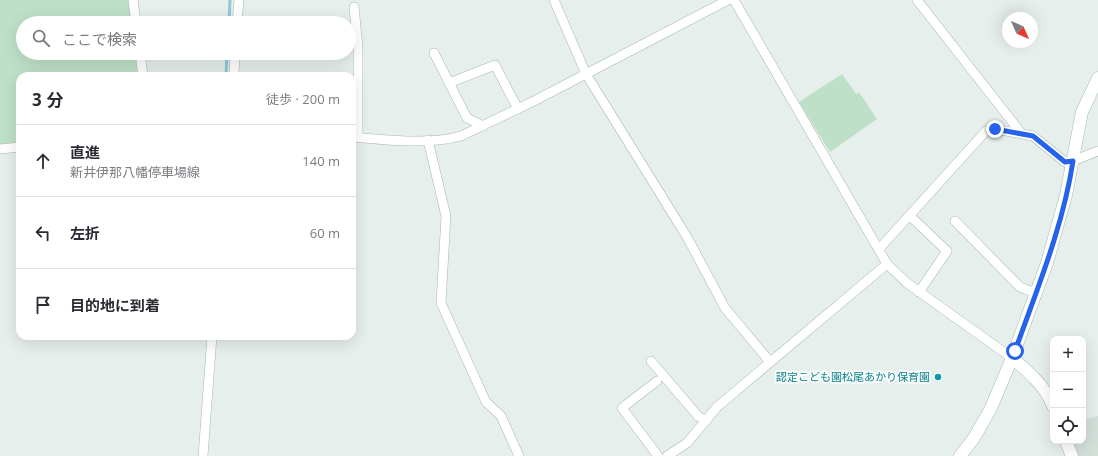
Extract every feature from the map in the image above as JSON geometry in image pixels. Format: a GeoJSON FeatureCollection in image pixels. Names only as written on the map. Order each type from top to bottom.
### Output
{"type":"FeatureCollection","features":[{"type":"Feature","properties":{"kind":"main road"},"geometry":{"type":"LineString","coordinates":[[960,456],[974,438],[987,416],[1012,358],[1036,293],[1056,234],[1073,161],[1082,112],[1098,78]]}},
{"type":"Feature","properties":{"kind":"main road"},"geometry":{"type":"LineString","coordinates":[[1012,358],[1030,373],[1050,398]]}},
{"type":"Feature","properties":{"kind":"main road"},"geometry":{"type":"LineString","coordinates":[[1067,444],[1072,456]]}},
{"type":"Feature","properties":{"kind":"street"},"geometry":{"type":"LineString","coordinates":[[133,0],[135,16]]}},
{"type":"Feature","properties":{"kind":"street"},"geometry":{"type":"LineString","coordinates":[[238,16],[239,0]]}},
{"type":"Feature","properties":{"kind":"street"},"geometry":{"type":"LineString","coordinates":[[554,0],[586,74],[687,237],[725,308],[770,362]]}},
{"type":"Feature","properties":{"kind":"street"},"geometry":{"type":"LineString","coordinates":[[356,137],[428,140],[448,139],[483,126],[518,109],[728,0]]}},
{"type":"Feature","properties":{"kind":"street"},"geometry":{"type":"LineString","coordinates":[[734,0],[887,264],[907,283],[1012,358]]}},
{"type":"Feature","properties":{"kind":"street"},"geometry":{"type":"LineString","coordinates":[[917,0],[1021,133]]}},
{"type":"Feature","properties":{"kind":"street"},"geometry":{"type":"LineString","coordinates":[[354,7],[355,16]]}},
{"type":"Feature","properties":{"kind":"street"},"geometry":{"type":"LineString","coordinates":[[356,27],[358,47],[356,107]]}},
{"type":"Feature","properties":{"kind":"street"},"geometry":{"type":"LineString","coordinates":[[434,53],[467,118],[483,126]]}},
{"type":"Feature","properties":{"kind":"street"},"geometry":{"type":"LineString","coordinates":[[141,60],[142,72]]}},
{"type":"Feature","properties":{"kind":"street"},"geometry":{"type":"LineString","coordinates":[[234,72],[235,60]]}},
{"type":"Feature","properties":{"kind":"street"},"geometry":{"type":"LineString","coordinates":[[449,83],[495,65],[518,109]]}},
{"type":"Feature","properties":{"kind":"street"},"geometry":{"type":"LineString","coordinates":[[879,250],[986,131],[995,129],[1033,136],[1065,162],[1073,161],[1098,151]]}},
{"type":"Feature","properties":{"kind":"street"},"geometry":{"type":"LineString","coordinates":[[428,140],[446,216],[441,304],[486,402],[501,416],[519,456]]}},
{"type":"Feature","properties":{"kind":"street"},"geometry":{"type":"LineString","coordinates":[[0,150],[16,148]]}},
{"type":"Feature","properties":{"kind":"street"},"geometry":{"type":"LineString","coordinates":[[910,216],[947,251],[919,292]]}},
{"type":"Feature","properties":{"kind":"street"},"geometry":{"type":"LineString","coordinates":[[955,221],[1020,287],[1036,293]]}},
{"type":"Feature","properties":{"kind":"street"},"geometry":{"type":"LineString","coordinates":[[667,456],[687,443],[717,407],[887,264]]}},
{"type":"Feature","properties":{"kind":"street"},"geometry":{"type":"LineString","coordinates":[[203,456],[212,340]]}},
{"type":"Feature","properties":{"kind":"street"},"geometry":{"type":"LineString","coordinates":[[651,361],[698,416],[706,421]]}},
{"type":"Feature","properties":{"kind":"street"},"geometry":{"type":"LineString","coordinates":[[658,381],[622,408],[658,456]]}},
{"type":"Feature","properties":{"kind":"shaded area"},"geometry":{"type":"Polygon","coordinates":[[[1098,416],[1098,456],[1077,456],[1072,444],[1086,444],[1086,419],[1098,416]]]}},
{"type":"Feature","properties":{"kind":"green space"},"geometry":{"type":"Polygon","coordinates":[[[0,0],[128,0],[130,16],[16,16],[16,60],[136,60],[137,72],[16,72],[16,143],[0,145],[0,0]]]}},
{"type":"Feature","properties":{"kind":"green space"},"geometry":{"type":"Polygon","coordinates":[[[842,74],[856,94],[859,92],[877,119],[830,152],[799,102],[842,74]]]}},
{"type":"Feature","properties":{"kind":"waterway"},"geometry":{"type":"LineString","coordinates":[[229,16],[230,0]]}},
{"type":"Feature","properties":{"kind":"waterway"},"geometry":{"type":"LineString","coordinates":[[226,72],[227,60]]}},
{"type":"Feature","properties":{"kind":"place","name":"認定こども園松尾あかり保育園"},"geometry":{"type":"Point","coordinates":[938,377]}},
{"type":"Feature","properties":{"kind":"route"},"geometry":{"type":"LineString","coordinates":[[995,129],[1033,136],[1065,162],[1073,161],[1066,195],[1048,263],[1015,351]]}}]}
